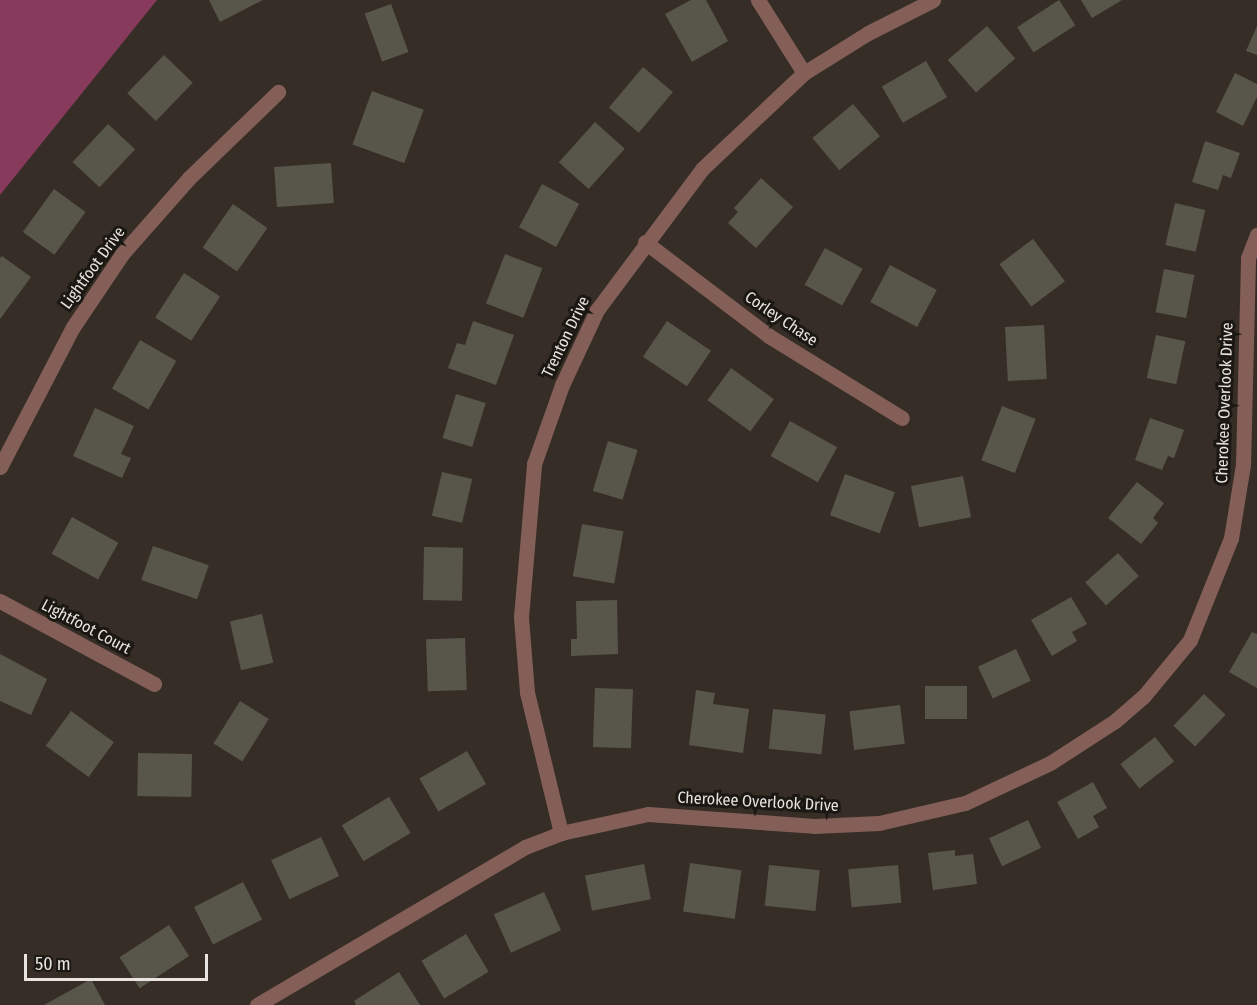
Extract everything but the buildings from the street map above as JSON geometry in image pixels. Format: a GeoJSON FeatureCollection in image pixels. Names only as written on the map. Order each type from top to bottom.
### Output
{"type":"FeatureCollection","features":[{"type":"Feature","properties":{"kind":"street"},"geometry":{"type":"LineString","coordinates":[[758,0],[804,73]]}},
{"type":"Feature","properties":{"kind":"street","name":"Trenton Drive"},"geometry":{"type":"LineString","coordinates":[[561,833],[527,692],[521,617],[534,464],[561,386],[597,310],[645,242],[702,169],[804,73],[868,33],[933,0]]}},
{"type":"Feature","properties":{"kind":"street","name":"Lightfoot Drive"},"geometry":{"type":"LineString","coordinates":[[0,467],[73,327],[122,254],[189,178],[278,92]]}},
{"type":"Feature","properties":{"kind":"street","name":"Cherokee Overlook Drive"},"geometry":{"type":"LineString","coordinates":[[257,1005],[525,847],[561,833],[648,814],[814,826],[879,823],[965,803],[1050,763],[1143,698],[1190,640],[1231,538],[1243,465],[1248,258],[1257,235]]}},
{"type":"Feature","properties":{"kind":"street","name":"Corley Chase"},"geometry":{"type":"LineString","coordinates":[[645,242],[769,336],[902,417]]}},
{"type":"Feature","properties":{"kind":"street","name":"Lightfoot Court"},"geometry":{"type":"LineString","coordinates":[[0,601],[154,684]]}},
{"type":"Feature","properties":{"kind":"shaded area"},"geometry":{"type":"Polygon","coordinates":[[[0,0],[157,0],[0,195],[0,0]]]}}]}
